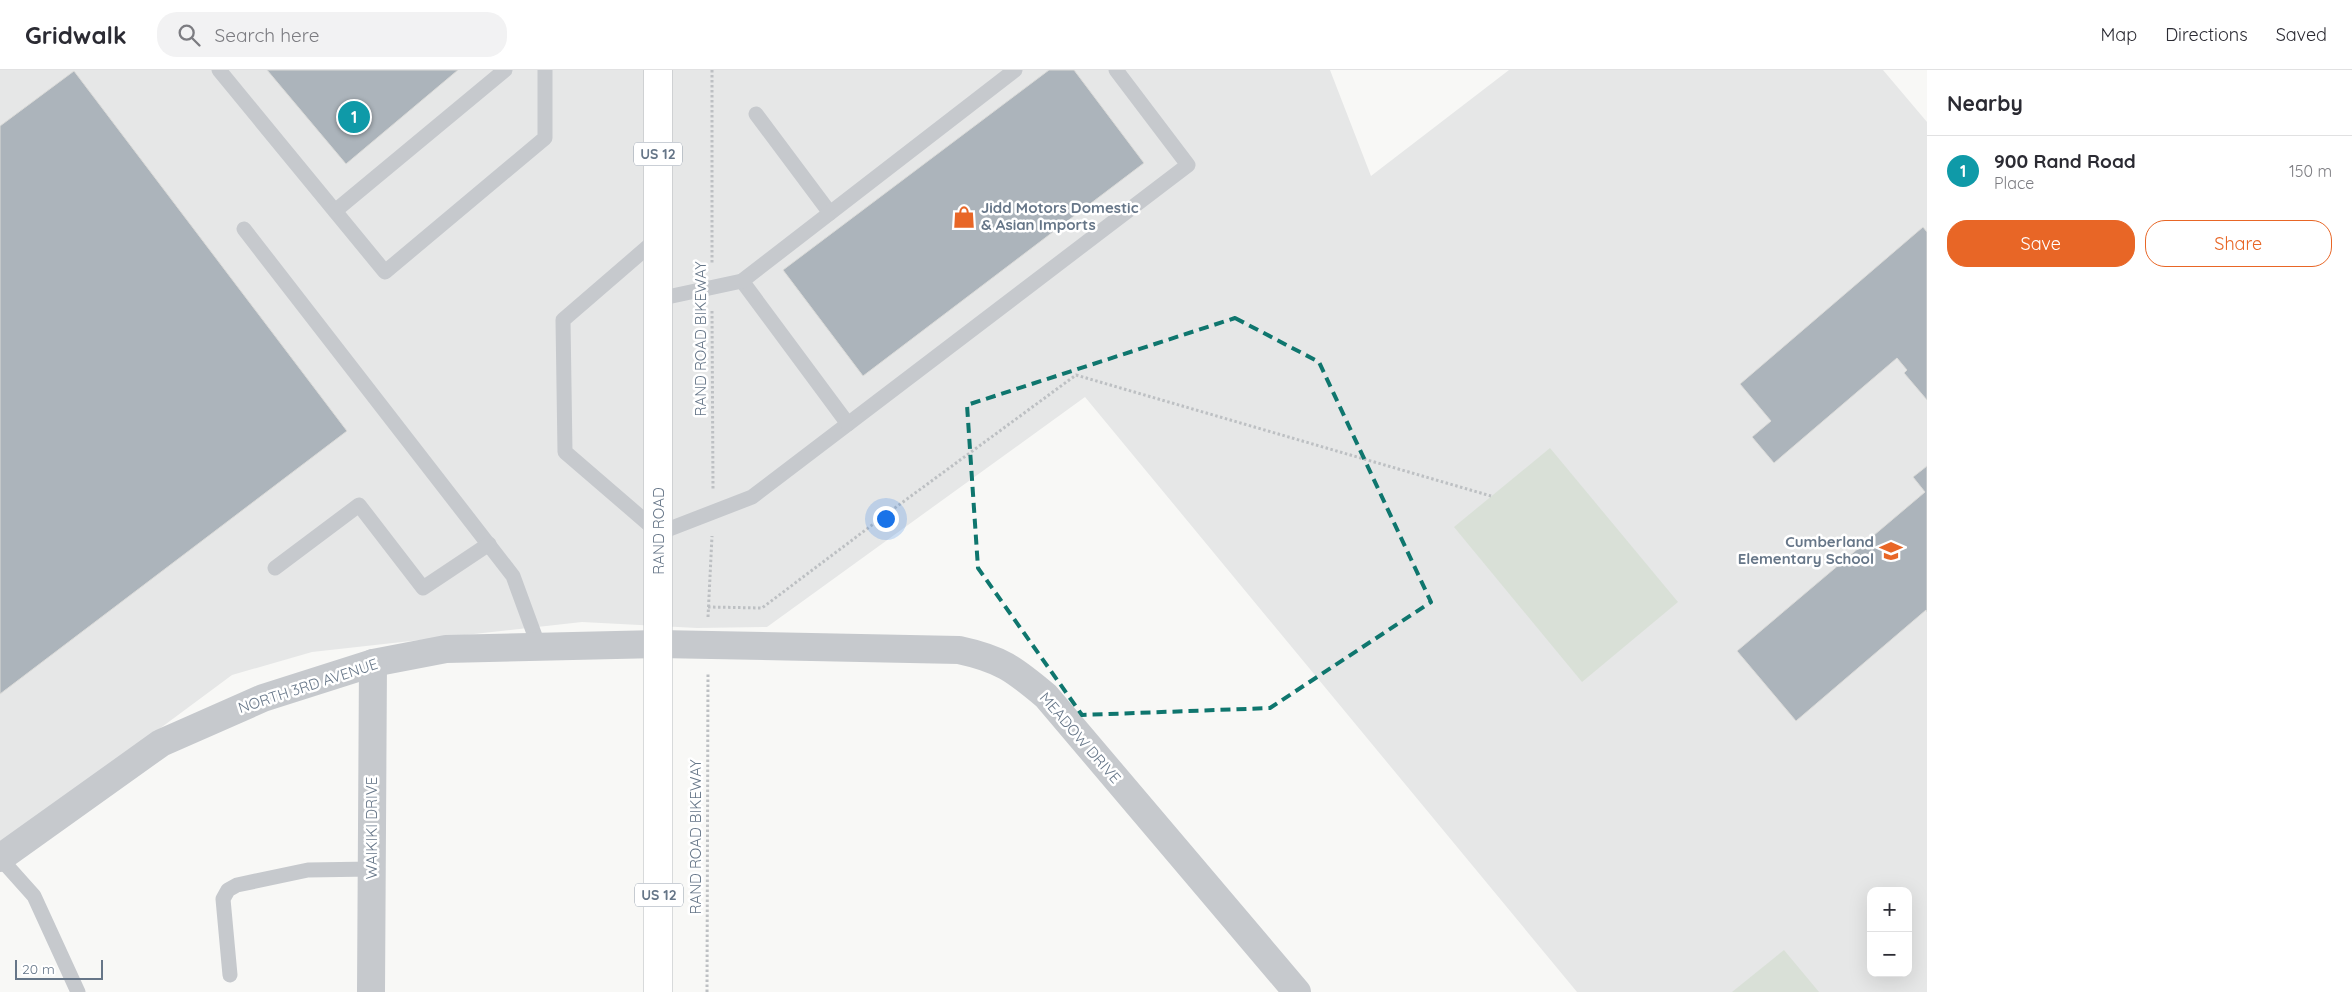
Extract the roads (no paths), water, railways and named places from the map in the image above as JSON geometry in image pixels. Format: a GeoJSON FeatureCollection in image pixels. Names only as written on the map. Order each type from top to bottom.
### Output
{"type":"FeatureCollection","features":[{"type":"Feature","properties":{"kind":"main road","name":"RAND ROAD"},"geometry":{"type":"LineString","coordinates":[[658,70],[658,992]]}},
{"type":"Feature","properties":{"kind":"street","name":"NORTH 3RD AVENUE"},"geometry":{"type":"LineString","coordinates":[[0,858],[161,743],[263,698],[373,663],[446,649],[659,644]]}},
{"type":"Feature","properties":{"kind":"street","name":"MEADOW DRIVE"},"geometry":{"type":"LineString","coordinates":[[659,644],[959,650],[988,656],[1014,670],[1046,696],[1297,992]]}},
{"type":"Feature","properties":{"kind":"street","name":"WAIKIKI DRIVE"},"geometry":{"type":"LineString","coordinates":[[371,992],[373,663]]}},
{"type":"Feature","properties":{"kind":"lane"},"geometry":{"type":"LineString","coordinates":[[219,70],[385,272],[545,138],[545,70]]}},
{"type":"Feature","properties":{"kind":"lane"},"geometry":{"type":"LineString","coordinates":[[335,211],[505,70]]}},
{"type":"Feature","properties":{"kind":"lane"},"geometry":{"type":"LineString","coordinates":[[658,299],[742,281],[1015,70]]}},
{"type":"Feature","properties":{"kind":"lane"},"geometry":{"type":"LineString","coordinates":[[658,238],[563,320],[565,452],[659,532],[713,510],[752,497],[1188,165],[1116,70]]}},
{"type":"Feature","properties":{"kind":"lane"},"geometry":{"type":"LineString","coordinates":[[756,114],[830,213]]}},
{"type":"Feature","properties":{"kind":"lane"},"geometry":{"type":"LineString","coordinates":[[244,229],[513,576],[539,647]]}},
{"type":"Feature","properties":{"kind":"lane"},"geometry":{"type":"LineString","coordinates":[[742,281],[848,424]]}},
{"type":"Feature","properties":{"kind":"lane"},"geometry":{"type":"LineString","coordinates":[[275,568],[359,505],[423,588],[489,544]]}},
{"type":"Feature","properties":{"kind":"lane"},"geometry":{"type":"LineString","coordinates":[[0,858],[34,896],[78,992]]}},
{"type":"Feature","properties":{"kind":"lane"},"geometry":{"type":"LineString","coordinates":[[230,975],[223,899],[228,890],[237,885],[308,870],[372,869]]}},
{"type":"Feature","properties":{"kind":"place","name":"900 Rand Road"},"geometry":{"type":"Point","coordinates":[354,117]}},
{"type":"Feature","properties":{"kind":"place","name":"Jidd Motors Domestic & Asian Imports"},"geometry":{"type":"Point","coordinates":[964,217]}},
{"type":"Feature","properties":{"kind":"place","name":"Cumberland Elementary School"},"geometry":{"type":"Point","coordinates":[1891,551]}}]}
